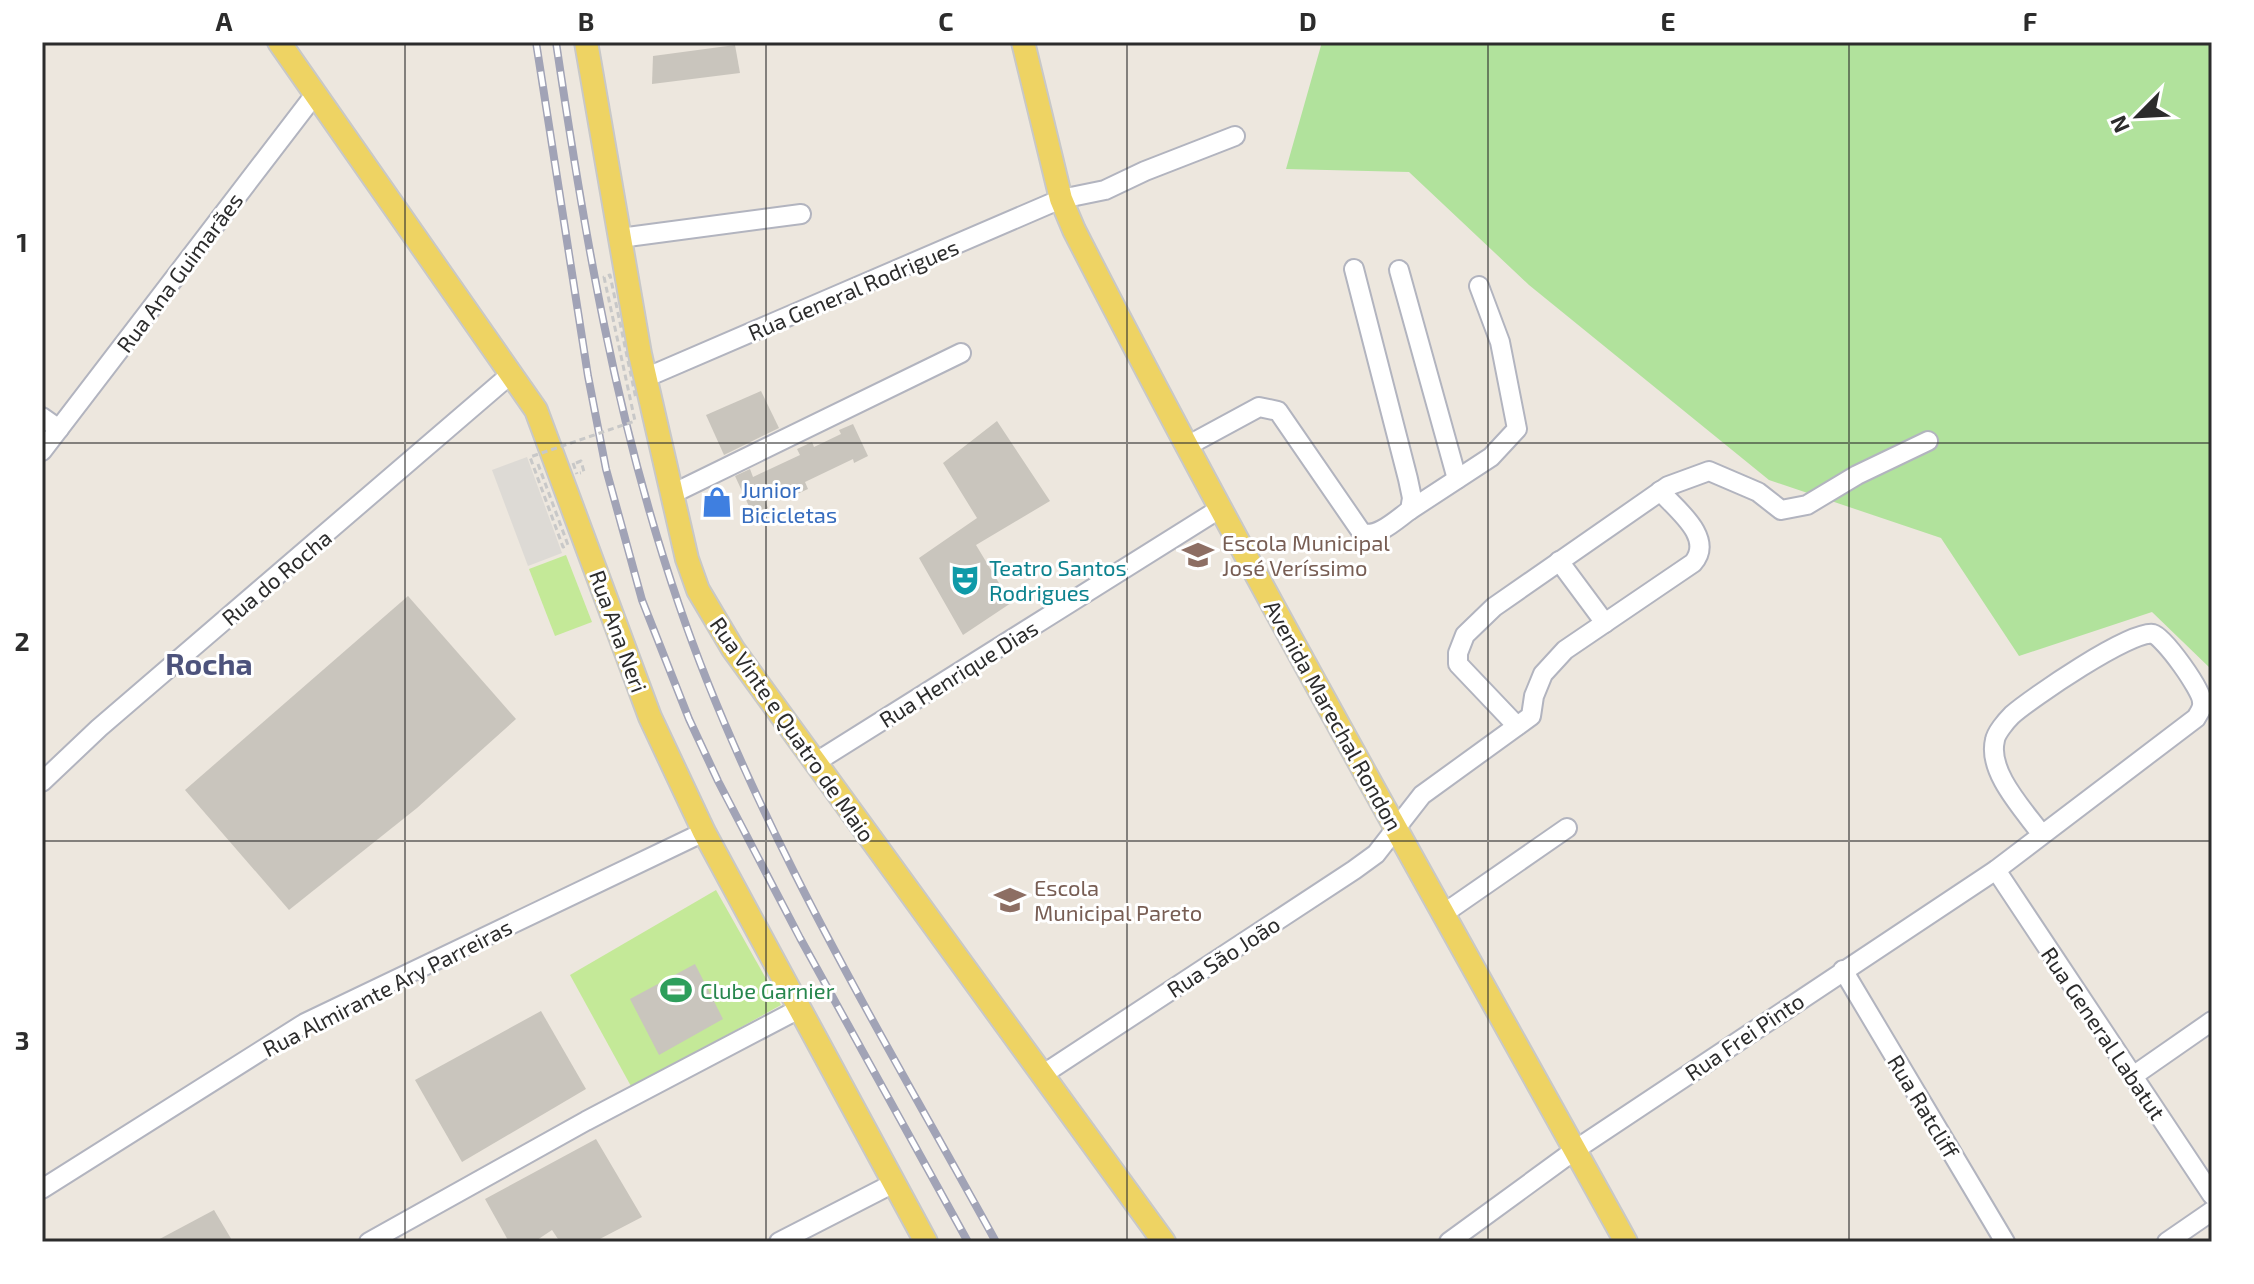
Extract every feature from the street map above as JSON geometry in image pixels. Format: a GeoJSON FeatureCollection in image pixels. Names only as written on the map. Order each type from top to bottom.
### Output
{"type":"FeatureCollection","features":[{"type":"Feature","properties":{"kind":"main road","name":"Rua Ana Neri"},"geometry":{"type":"LineString","coordinates":[[279,42],[532,403],[545,427],[650,717],[704,832],[926,1242]]}},
{"type":"Feature","properties":{"kind":"main road","name":"Rua Vinte e Quatro de Maio"},"geometry":{"type":"LineString","coordinates":[[586,42],[645,378],[687,559],[698,590],[714,621],[1164,1242]]}},
{"type":"Feature","properties":{"kind":"main road","name":"Avenida Marechal Rondon"},"geometry":{"type":"LineString","coordinates":[[1023,42],[1061,199],[1094,269],[1396,829],[1626,1242]]}},
{"type":"Feature","properties":{"kind":"street","name":"Rua Ana Guimarães"},"geometry":{"type":"LineString","coordinates":[[42,451],[316,93]]}},
{"type":"Feature","properties":{"kind":"street","name":"Rua General Rodrigues"},"geometry":{"type":"LineString","coordinates":[[645,378],[1061,199],[1105,190],[1235,136]]}},
{"type":"Feature","properties":{"kind":"street"},"geometry":{"type":"LineString","coordinates":[[620,238],[801,214]]}},
{"type":"Feature","properties":{"kind":"street"},"geometry":{"type":"LineString","coordinates":[[1354,269],[1408,479],[1412,498],[1410,510]]}},
{"type":"Feature","properties":{"kind":"street"},"geometry":{"type":"LineString","coordinates":[[1399,270],[1457,479]]}},
{"type":"Feature","properties":{"kind":"street"},"geometry":{"type":"LineString","coordinates":[[1187,446],[1259,407],[1270,407],[1278,411],[1362,533],[1369,535],[1377,532],[1491,457],[1517,429],[1500,342],[1479,286]]}},
{"type":"Feature","properties":{"kind":"street"},"geometry":{"type":"LineString","coordinates":[[672,494],[961,353]]}},
{"type":"Feature","properties":{"kind":"street","name":"Rua do Rocha"},"geometry":{"type":"LineString","coordinates":[[42,782],[99,728],[511,374]]}},
{"type":"Feature","properties":{"kind":"street"},"geometry":{"type":"LineString","coordinates":[[42,417],[59,429]]}},
{"type":"Feature","properties":{"kind":"street"},"geometry":{"type":"LineString","coordinates":[[1660,491],[1695,530],[1700,545],[1699,555],[1693,563],[1565,650],[1543,674],[1534,696],[1531,716],[1517,726],[1458,664],[1458,653],[1465,635],[1494,607],[1559,561],[1660,491],[1709,471],[1758,492],[1781,510],[1807,505],[1857,475],[1928,441]]}},
{"type":"Feature","properties":{"kind":"street","name":"Rua Henrique Dias"},"geometry":{"type":"LineString","coordinates":[[816,762],[1221,508]]}},
{"type":"Feature","properties":{"kind":"street"},"geometry":{"type":"LineString","coordinates":[[1559,561],[1605,623]]}},
{"type":"Feature","properties":{"kind":"street","name":"Rua Frei Pinto"},"geometry":{"type":"LineString","coordinates":[[1449,1242],[1575,1150],[1996,870],[2196,718],[2201,710],[2201,695],[2161,639],[2153,634],[2135,637],[2066,677],[2010,716],[1995,739],[1995,767],[2042,835]]}},
{"type":"Feature","properties":{"kind":"street","name":"Rua São João"},"geometry":{"type":"LineString","coordinates":[[1042,1075],[1376,854],[1422,795],[1517,726]]}},
{"type":"Feature","properties":{"kind":"street"},"geometry":{"type":"LineString","coordinates":[[1443,914],[1567,828]]}},
{"type":"Feature","properties":{"kind":"street","name":"Rua Almirante Ary Parreiras"},"geometry":{"type":"LineString","coordinates":[[42,1189],[305,1023],[704,832]]}},
{"type":"Feature","properties":{"kind":"street","name":"Rua General Labatut"},"geometry":{"type":"LineString","coordinates":[[1996,870],[2212,1195]]}},
{"type":"Feature","properties":{"kind":"street","name":"Rua Ratcliff"},"geometry":{"type":"LineString","coordinates":[[1843,970],[2005,1242]]}},
{"type":"Feature","properties":{"kind":"street"},"geometry":{"type":"LineString","coordinates":[[369,1242],[586,1121],[799,1009]]}},
{"type":"Feature","properties":{"kind":"street"},"geometry":{"type":"LineString","coordinates":[[2133,1076],[2212,1021]]}},
{"type":"Feature","properties":{"kind":"street"},"geometry":{"type":"LineString","coordinates":[[779,1242],[894,1183]]}},
{"type":"Feature","properties":{"kind":"street"},"geometry":{"type":"LineString","coordinates":[[2167,1242],[2212,1211]]}},
{"type":"Feature","properties":{"kind":"path"},"geometry":{"type":"LineString","coordinates":[[538,464],[568,545],[563,547],[530,457],[635,421],[604,277],[610,275],[636,399]]}},
{"type":"Feature","properties":{"kind":"path"},"geometry":{"type":"LineString","coordinates":[[581,461],[584,472]]}},
{"type":"Feature","properties":{"kind":"path"},"geometry":{"type":"LineString","coordinates":[[573,463],[577,474]]}},
{"type":"Feature","properties":{"kind":"green space"},"geometry":{"type":"Polygon","coordinates":[[[1322,42],[2212,42],[2212,670],[2152,612],[2019,656],[1941,538],[1769,480],[1529,285],[1409,172],[1286,169],[1322,42]]]}},
{"type":"Feature","properties":{"kind":"green space"},"geometry":{"type":"Polygon","coordinates":[[[566,555],[592,622],[555,636],[529,569],[566,555]]]}},
{"type":"Feature","properties":{"kind":"green space","name":"Clube Garnier"},"geometry":{"type":"Polygon","coordinates":[[[716,890],[781,1005],[632,1088],[570,975],[716,890]]]}},
{"type":"Feature","properties":{"kind":"shaded area"},"geometry":{"type":"Polygon","coordinates":[[[527,457],[562,553],[528,566],[492,470],[527,457]]]}},
{"type":"Feature","properties":{"kind":"building"},"geometry":{"type":"Polygon","coordinates":[[[735,45],[740,73],[652,84],[653,56],[735,45]]]}},
{"type":"Feature","properties":{"kind":"building"},"geometry":{"type":"Polygon","coordinates":[[[761,391],[779,428],[724,455],[706,415],[761,391]]]}},
{"type":"Feature","properties":{"kind":"building"},"geometry":{"type":"Polygon","coordinates":[[[997,421],[1050,501],[976,545],[1011,603],[963,635],[919,558],[977,518],[943,463],[997,421]]]}},
{"type":"Feature","properties":{"kind":"building"},"geometry":{"type":"Polygon","coordinates":[[[853,424],[868,456],[854,463],[853,459],[805,482],[808,489],[795,495],[791,488],[765,501],[768,508],[753,515],[735,476],[750,469],[753,477],[800,455],[797,449],[812,442],[814,447],[841,434],[839,430],[853,424]]]}},
{"type":"Feature","properties":{"kind":"building"},"geometry":{"type":"Polygon","coordinates":[[[408,596],[516,719],[417,808],[289,910],[185,790],[408,596]]]}},
{"type":"Feature","properties":{"kind":"building"},"geometry":{"type":"Polygon","coordinates":[[[695,964],[723,1019],[659,1055],[630,999],[695,964]]]}},
{"type":"Feature","properties":{"kind":"building"},"geometry":{"type":"Polygon","coordinates":[[[541,1011],[586,1089],[462,1162],[415,1080],[541,1011]]]}},
{"type":"Feature","properties":{"kind":"building"},"geometry":{"type":"Polygon","coordinates":[[[596,1139],[642,1217],[594,1242],[560,1242],[552,1230],[534,1242],[509,1242],[485,1199],[596,1139]]]}},
{"type":"Feature","properties":{"kind":"building"},"geometry":{"type":"Polygon","coordinates":[[[214,1210],[233,1242],[154,1242],[214,1210]]]}},
{"type":"Feature","properties":{"kind":"railway"},"geometry":{"type":"LineString","coordinates":[[536,42],[588,376],[606,469],[642,600],[689,719],[718,781],[800,938],[968,1242]]}},
{"type":"Feature","properties":{"kind":"railway"},"geometry":{"type":"LineString","coordinates":[[556,42],[604,326],[637,467],[679,605],[744,769],[783,849],[866,1009],[996,1242]]}},
{"type":"Feature","properties":{"kind":"place","name":"Junior Bicicletas"},"geometry":{"type":"Point","coordinates":[717,502]}},
{"type":"Feature","properties":{"kind":"place","name":"Escola Municipal José Veríssimo"},"geometry":{"type":"Point","coordinates":[1198,555]}},
{"type":"Feature","properties":{"kind":"place","name":"Teatro Santos Rodrigues"},"geometry":{"type":"Point","coordinates":[965,580]}},
{"type":"Feature","properties":{"kind":"place","name":"Escola Municipal Pareto"},"geometry":{"type":"Point","coordinates":[1010,900]}},
{"type":"Feature","properties":{"kind":"place","name":"Clube Garnier"},"geometry":{"type":"Point","coordinates":[676,990]}},
{"type":"Feature","properties":{"kind":"district","name":"Rocha"},"geometry":{"type":"Point","coordinates":[209,663]}}]}
